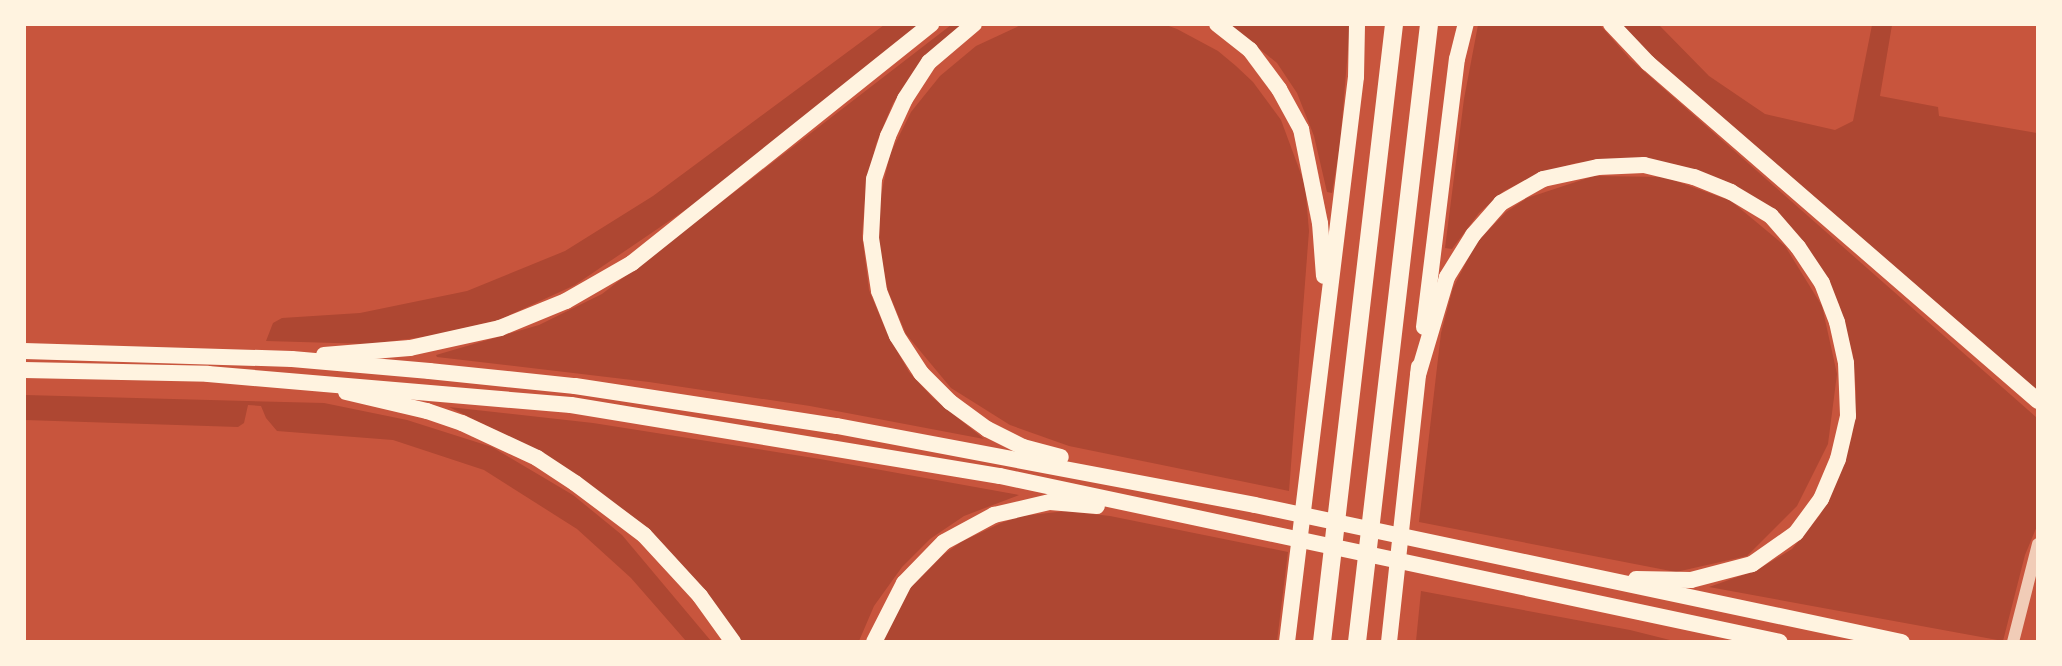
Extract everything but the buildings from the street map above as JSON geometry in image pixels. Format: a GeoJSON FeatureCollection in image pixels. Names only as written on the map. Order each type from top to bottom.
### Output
{"type":"FeatureCollection","features":[{"type":"Feature","properties":{"kind":"highway"},"geometry":{"type":"LineString","coordinates":[[292,359],[410,348],[500,328],[566,301],[632,263],[931,24]]}},
{"type":"Feature","properties":{"kind":"highway"},"geometry":{"type":"LineString","coordinates":[[974,24],[929,62],[911,90],[888,136],[874,180],[871,238],[879,291],[897,336],[921,373],[950,402],[987,429],[1023,447],[1171,489]]}},
{"type":"Feature","properties":{"kind":"highway"},"geometry":{"type":"LineString","coordinates":[[1217,24],[1250,50],[1279,89],[1301,129],[1312,169],[1320,223],[1326,320]]}},
{"type":"Feature","properties":{"kind":"highway"},"geometry":{"type":"LineString","coordinates":[[1287,642],[1356,77],[1357,24]]}},
{"type":"Feature","properties":{"kind":"highway"},"geometry":{"type":"LineString","coordinates":[[1322,642],[1394,24]]}},
{"type":"Feature","properties":{"kind":"highway"},"geometry":{"type":"LineString","coordinates":[[1357,642],[1429,24]]}},
{"type":"Feature","properties":{"kind":"highway"},"geometry":{"type":"LineString","coordinates":[[1389,642],[1418,375],[1457,59],[1466,24]]}},
{"type":"Feature","properties":{"kind":"highway"},"geometry":{"type":"LineString","coordinates":[[1611,24],[1658,72],[2038,401]]}},
{"type":"Feature","properties":{"kind":"highway"},"geometry":{"type":"LineString","coordinates":[[1418,375],[1447,277],[1473,234],[1501,203],[1543,179],[1598,167],[1644,165],[1694,177],[1731,192],[1771,216],[1798,247],[1822,283],[1837,322],[1846,363],[1848,416],[1838,459],[1821,499],[1796,533],[1752,564],[1692,580],[1597,578]]}},
{"type":"Feature","properties":{"kind":"highway"},"geometry":{"type":"LineString","coordinates":[[24,351],[292,359],[575,386],[837,426],[1255,505],[1902,642]]}},
{"type":"Feature","properties":{"kind":"highway"},"geometry":{"type":"LineString","coordinates":[[24,370],[208,374],[571,405],[1000,476],[1780,642]]}},
{"type":"Feature","properties":{"kind":"highway"},"geometry":{"type":"LineString","coordinates":[[307,381],[427,411],[494,437],[537,458],[575,482],[644,535],[700,596],[733,642]]}},
{"type":"Feature","properties":{"kind":"highway"},"geometry":{"type":"LineString","coordinates":[[874,642],[904,583],[944,542],[994,515],[1050,502],[1166,513]]}},
{"type":"Feature","properties":{"kind":"highway"},"geometry":{"type":"LineString","coordinates":[[1665,618],[1718,642]]}},
{"type":"Feature","properties":{"kind":"street"},"geometry":{"type":"LineString","coordinates":[[2013,642],[2038,544]]}},
{"type":"Feature","properties":{"kind":"shaded area"},"geometry":{"type":"Polygon","coordinates":[[[884,25],[920,25],[697,202],[575,285],[499,320],[430,336],[370,344],[266,341],[273,323],[282,318],[360,313],[467,291],[565,251],[653,196],[884,25]]]}},
{"type":"Feature","properties":{"kind":"shaded area"},"geometry":{"type":"Polygon","coordinates":[[[951,25],[968,25],[916,70],[893,103],[876,144],[866,188],[862,235],[869,290],[887,333],[909,372],[933,398],[984,439],[810,406],[649,382],[437,357],[436,355],[539,325],[602,294],[951,25]]]}},
{"type":"Feature","properties":{"kind":"shaded area"},"geometry":{"type":"Polygon","coordinates":[[[1021,25],[1166,25],[1177,29],[1218,51],[1236,66],[1253,82],[1281,120],[1305,185],[1309,231],[1289,491],[1069,446],[1010,425],[951,388],[906,334],[888,291],[879,246],[880,199],[890,154],[911,112],[940,76],[976,46],[1021,25]]]}},
{"type":"Feature","properties":{"kind":"shaded area"},"geometry":{"type":"Polygon","coordinates":[[[1230,25],[1350,25],[1340,145],[1332,193],[1327,192],[1314,136],[1297,93],[1277,63],[1230,25]]]}},
{"type":"Feature","properties":{"kind":"shaded area"},"geometry":{"type":"Polygon","coordinates":[[[1478,25],[1600,25],[1630,59],[2037,418],[2037,526],[2025,555],[2003,641],[1709,587],[1757,570],[1792,549],[1820,515],[1840,475],[1852,436],[1856,391],[1853,355],[1839,304],[1820,268],[1725,182],[1678,165],[1628,158],[1576,163],[1538,174],[1504,191],[1479,213],[1452,249],[1445,248],[1464,99],[1478,25]]]}},
{"type":"Feature","properties":{"kind":"shaded area"},"geometry":{"type":"Polygon","coordinates":[[[1622,25],[1659,25],[1709,76],[1765,114],[1835,130],[1853,121],[1872,25],[1892,25],[1880,96],[1938,107],[1939,116],[2037,133],[2037,392],[1639,45],[1622,25]]]}},
{"type":"Feature","properties":{"kind":"shaded area"},"geometry":{"type":"Polygon","coordinates":[[[1594,176],[1665,177],[1731,201],[1785,246],[1822,306],[1837,374],[1828,444],[1797,506],[1747,556],[1676,572],[1419,522],[1441,333],[1453,288],[1476,243],[1506,212],[1527,198],[1594,176]]]}},
{"type":"Feature","properties":{"kind":"shaded area"},"geometry":{"type":"Polygon","coordinates":[[[25,395],[324,403],[407,420],[492,447],[573,495],[622,535],[711,641],[686,641],[631,578],[577,529],[484,470],[393,440],[277,431],[266,418],[261,406],[248,405],[244,423],[238,427],[25,420],[25,395]]]}},
{"type":"Feature","properties":{"kind":"shaded area"},"geometry":{"type":"Polygon","coordinates":[[[449,407],[593,423],[820,459],[1019,495],[964,516],[930,539],[902,567],[874,606],[859,641],[738,641],[650,537],[527,446],[449,407]]]}},
{"type":"Feature","properties":{"kind":"shaded area"},"geometry":{"type":"Polygon","coordinates":[[[1066,511],[1110,516],[1288,552],[1277,641],[882,642],[912,586],[943,555],[961,542],[1022,516],[1066,511]]]}},
{"type":"Feature","properties":{"kind":"shaded area"},"geometry":{"type":"Polygon","coordinates":[[[1421,591],[1630,630],[1674,641],[1416,641],[1421,591]]]}}]}
